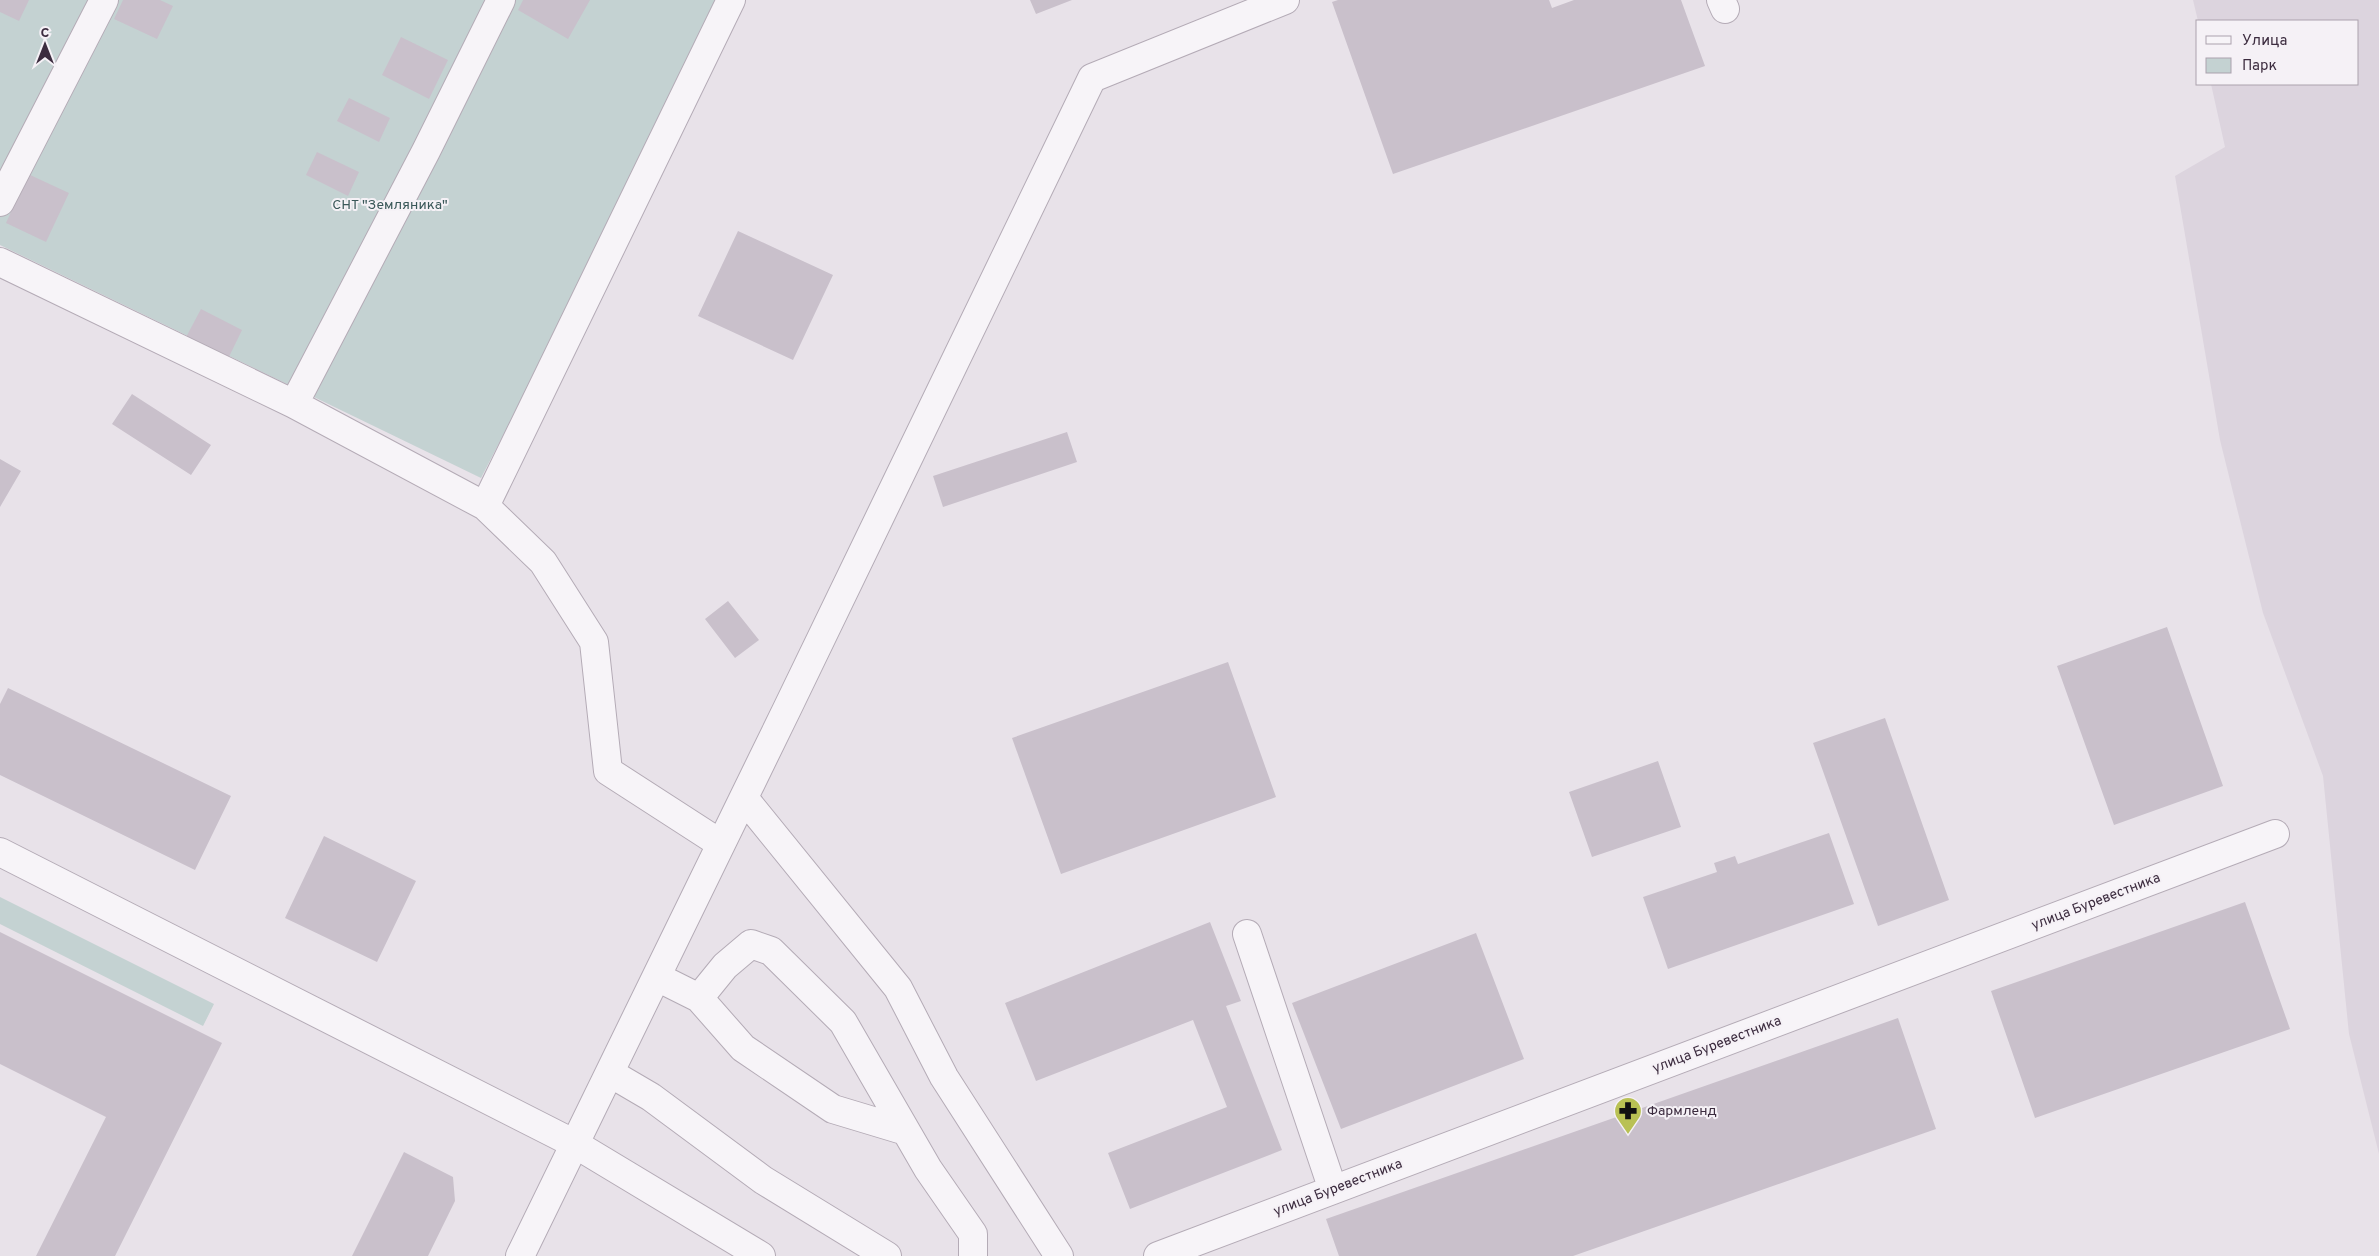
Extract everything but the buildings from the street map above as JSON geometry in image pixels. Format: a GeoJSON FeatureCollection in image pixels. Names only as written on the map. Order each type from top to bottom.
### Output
{"type":"FeatureCollection","features":[{"type":"Feature","properties":{"kind":"street"},"geometry":{"type":"LineString","coordinates":[[0,202],[104,0]]}},
{"type":"Feature","properties":{"kind":"street"},"geometry":{"type":"LineString","coordinates":[[294,404],[426,150],[501,0]]}},
{"type":"Feature","properties":{"kind":"street"},"geometry":{"type":"LineString","coordinates":[[485,506],[731,0]]}},
{"type":"Feature","properties":{"kind":"street"},"geometry":{"type":"LineString","coordinates":[[520,1256],[722,844],[1092,78],[1285,0]]}},
{"type":"Feature","properties":{"kind":"street"},"geometry":{"type":"LineString","coordinates":[[0,262],[294,404],[485,506],[543,562],[594,642],[608,771],[722,844]]}},
{"type":"Feature","properties":{"kind":"street"},"geometry":{"type":"LineString","coordinates":[[744,798],[898,988],[944,1077],[1059,1256]]}},
{"type":"Feature","properties":{"kind":"street","name":"улица Буревестника"},"geometry":{"type":"LineString","coordinates":[[1158,1256],[2275,834]]}},
{"type":"Feature","properties":{"kind":"street"},"geometry":{"type":"LineString","coordinates":[[0,852],[575,1144],[761,1256]]}},
{"type":"Feature","properties":{"kind":"street"},"geometry":{"type":"LineString","coordinates":[[1247,934],[1333,1190]]}},
{"type":"Feature","properties":{"kind":"street"},"geometry":{"type":"LineString","coordinates":[[698,998],[725,966],[751,944],[771,951],[843,1022],[928,1169],[973,1234],[973,1256]]}},
{"type":"Feature","properties":{"kind":"street"},"geometry":{"type":"LineString","coordinates":[[656,977],[698,998],[743,1048],[833,1109],[906,1131]]}},
{"type":"Feature","properties":{"kind":"street"},"geometry":{"type":"LineString","coordinates":[[610,1073],[650,1097],[763,1180],[888,1256]]}},
{"type":"Feature","properties":{"kind":"shaded area"},"geometry":{"type":"Polygon","coordinates":[[[2193,0],[2379,0],[2379,1154],[2349,1034],[2323,776],[2263,613],[2220,440],[2175,176],[2225,147],[2211,85],[2359,85],[2359,20],[2198,20],[2193,0]]]}},
{"type":"Feature","properties":{"kind":"green space","name":"СНТ \"Земляника\""},"geometry":{"type":"Polygon","coordinates":[[[0,0],[727,0],[481,478],[0,245],[0,0]]]}},
{"type":"Feature","properties":{"kind":"green space"},"geometry":{"type":"Polygon","coordinates":[[[0,897],[214,1004],[203,1026],[0,924],[0,897]]]}},
{"type":"Feature","properties":{"kind":"place","name":"Фармленд"},"geometry":{"type":"Point","coordinates":[1628,1135]}}]}
